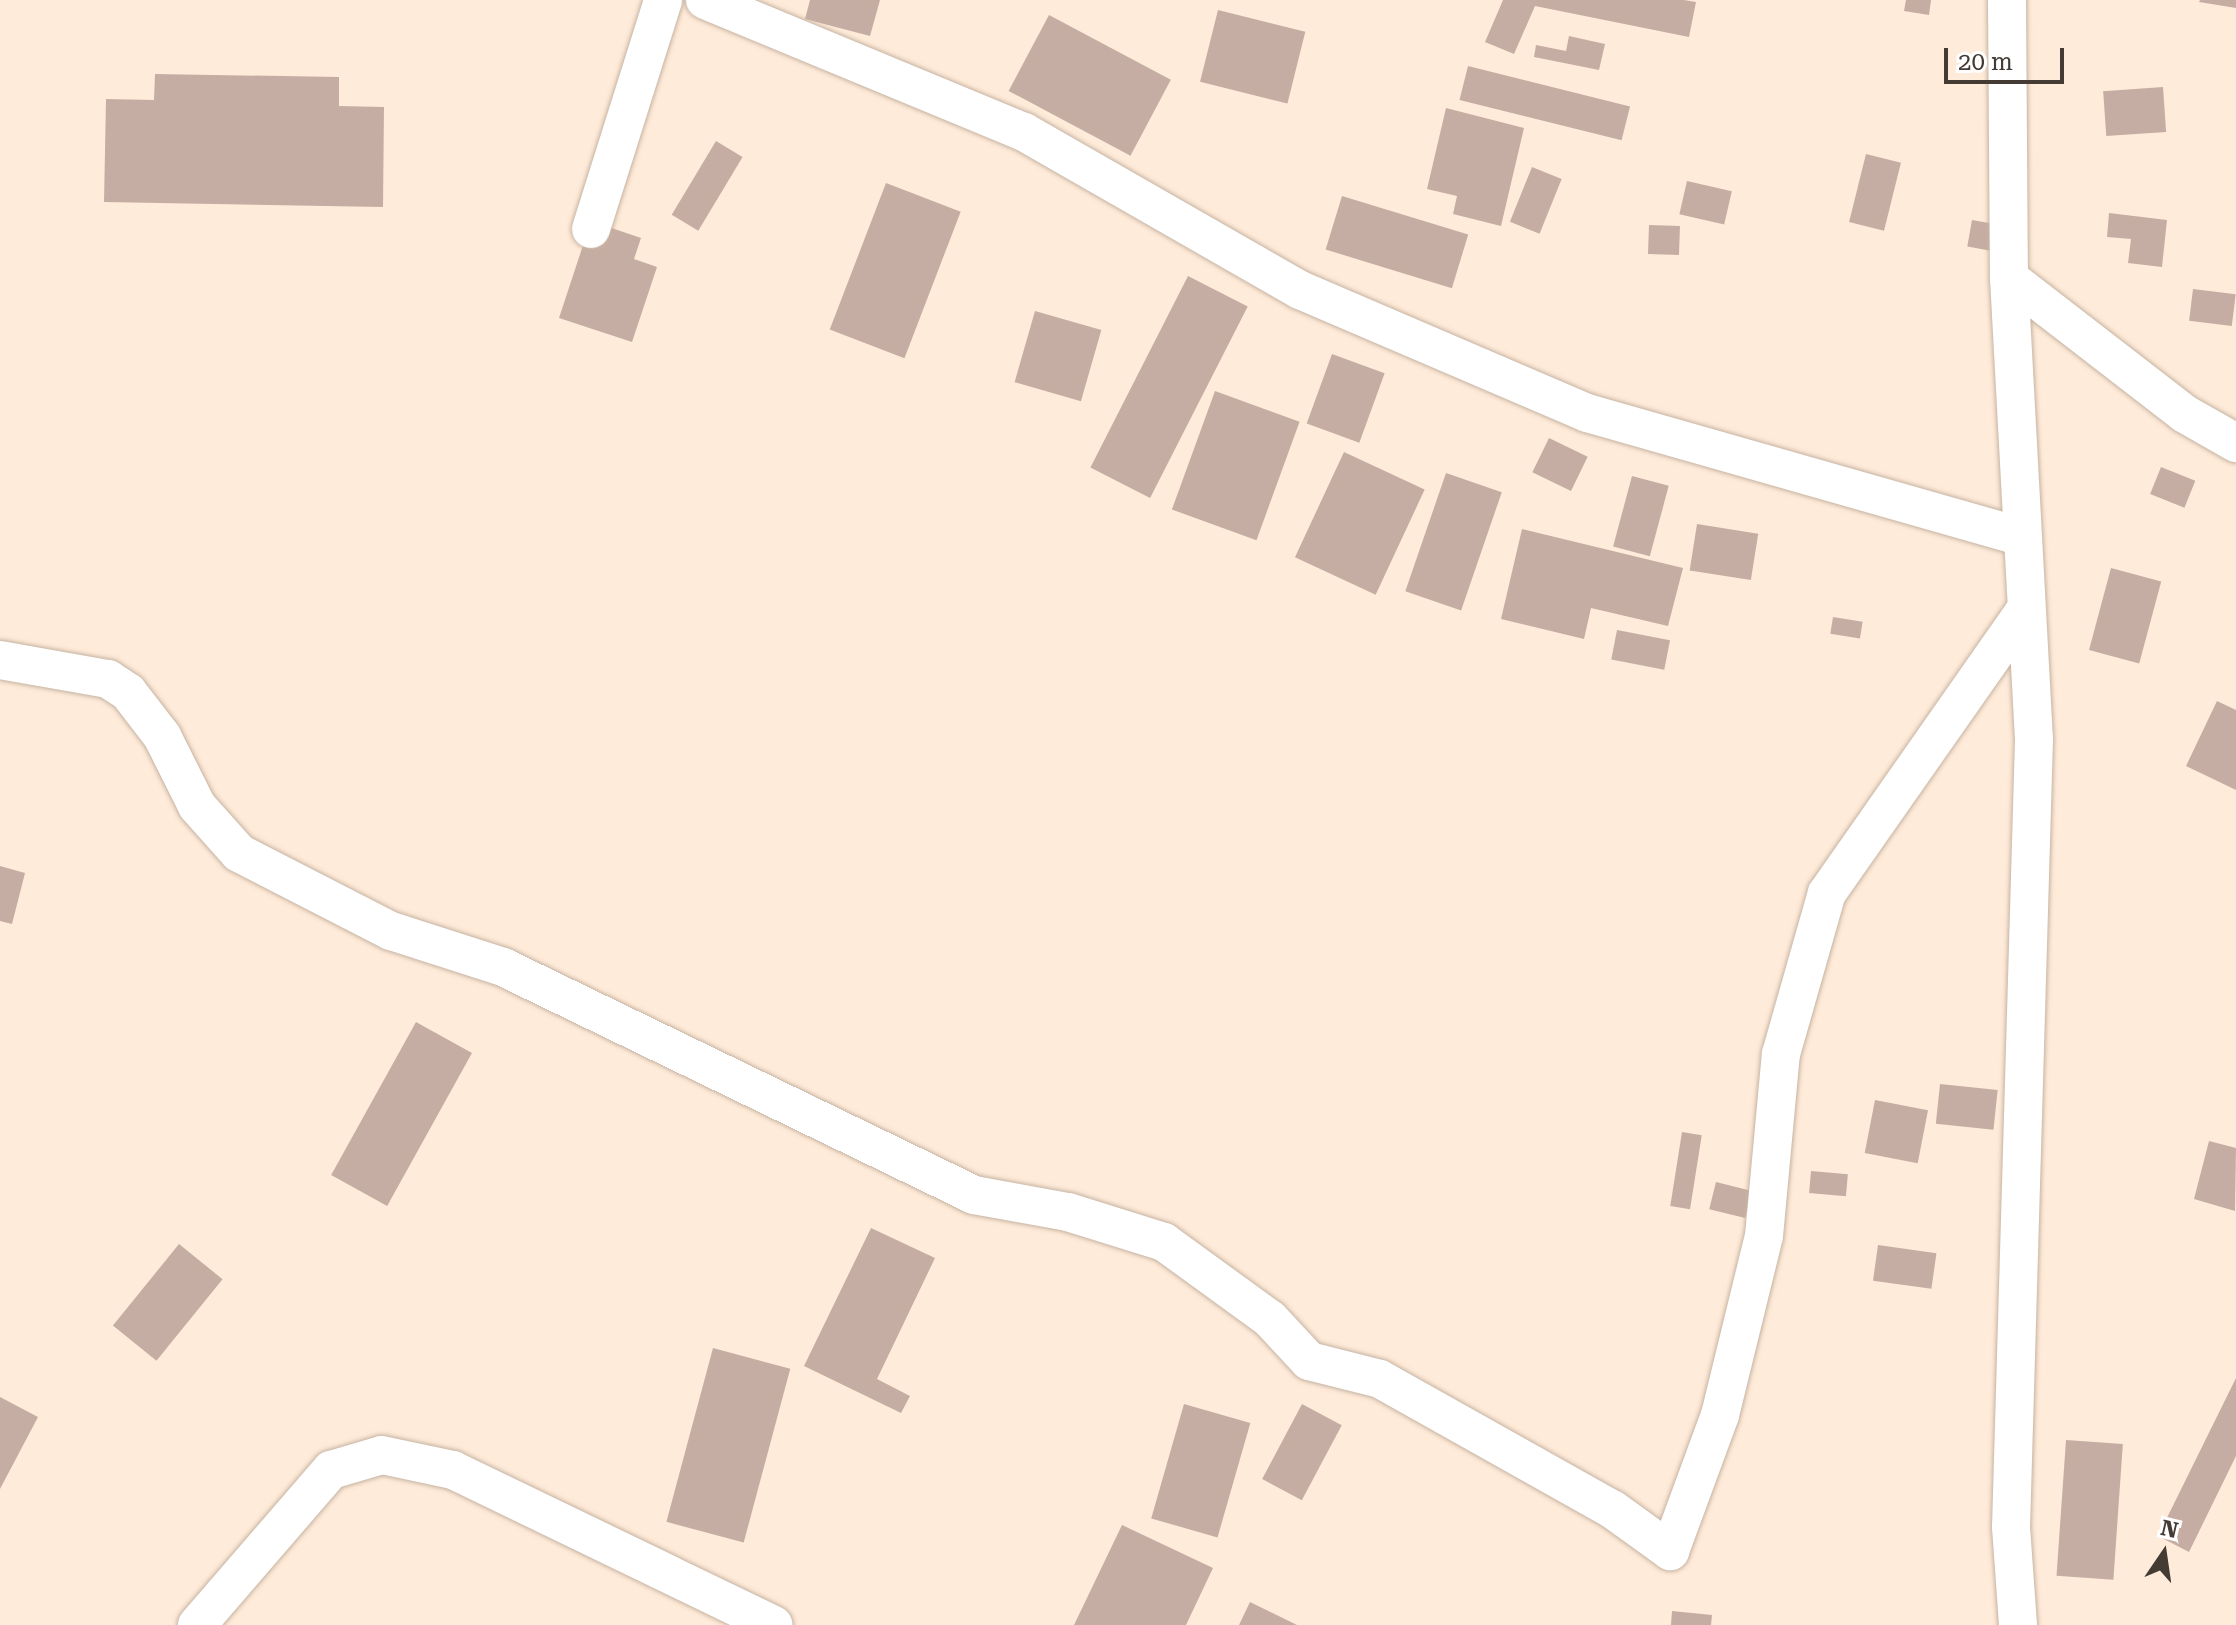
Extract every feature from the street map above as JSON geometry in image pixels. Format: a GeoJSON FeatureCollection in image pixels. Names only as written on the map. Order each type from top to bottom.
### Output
{"type":"FeatureCollection","features":[{"type":"Feature","properties":{"kind":"street"},"geometry":{"type":"LineString","coordinates":[[591,229],[663,0]]}},
{"type":"Feature","properties":{"kind":"street"},"geometry":{"type":"LineString","coordinates":[[705,0],[1024,132],[1300,290],[1587,413],[2023,537]]}},
{"type":"Feature","properties":{"kind":"street"},"geometry":{"type":"LineString","coordinates":[[2007,0],[2009,278],[2034,739],[2011,1527],[2018,1625]]}},
{"type":"Feature","properties":{"kind":"street"},"geometry":{"type":"LineString","coordinates":[[2009,278],[2185,414],[2236,443]]}},
{"type":"Feature","properties":{"kind":"street"},"geometry":{"type":"LineString","coordinates":[[0,660],[108,679],[128,692],[162,736],[197,806],[239,853],[391,931],[503,967],[974,1195],[1068,1212],[1164,1242],[1270,1319],[1309,1361],[1380,1379],[1612,1509],[1670,1551],[1720,1415],[1764,1236],[1781,1054],[1827,893],[2025,610]]}},
{"type":"Feature","properties":{"kind":"street"},"geometry":{"type":"LineString","coordinates":[[197,1625],[331,1470],[382,1455],[453,1470],[774,1625]]}},
{"type":"Feature","properties":{"kind":"building"},"geometry":{"type":"Polygon","coordinates":[[[810,0],[880,0],[870,36],[805,19],[810,0]]]}},
{"type":"Feature","properties":{"kind":"building"},"geometry":{"type":"Polygon","coordinates":[[[1503,0],[1696,2],[1689,37],[1535,6],[1514,54],[1485,42],[1503,0]]]}},
{"type":"Feature","properties":{"kind":"building"},"geometry":{"type":"Polygon","coordinates":[[[1906,0],[1931,0],[1929,15],[1904,11],[1906,0]]]}},
{"type":"Feature","properties":{"kind":"building"},"geometry":{"type":"Polygon","coordinates":[[[2236,0],[2236,8],[2199,2],[2236,0]]]}},
{"type":"Feature","properties":{"kind":"building"},"geometry":{"type":"Polygon","coordinates":[[[1218,10],[1305,32],[1287,104],[1200,82],[1218,10]]]}},
{"type":"Feature","properties":{"kind":"building"},"geometry":{"type":"Polygon","coordinates":[[[1049,15],[1171,80],[1130,156],[1009,91],[1049,15]]]}},
{"type":"Feature","properties":{"kind":"building"},"geometry":{"type":"Polygon","coordinates":[[[1569,36],[1605,44],[1599,70],[1534,57],[1536,45],[1566,51],[1569,36]]]}},
{"type":"Feature","properties":{"kind":"building"},"geometry":{"type":"Polygon","coordinates":[[[1468,66],[1630,106],[1622,140],[1460,100],[1468,66]]]}},
{"type":"Feature","properties":{"kind":"building"},"geometry":{"type":"Polygon","coordinates":[[[155,74],[339,77],[339,106],[384,107],[383,207],[104,202],[106,99],[154,100],[155,74]]]}},
{"type":"Feature","properties":{"kind":"building"},"geometry":{"type":"Polygon","coordinates":[[[2163,87],[2166,132],[2106,136],[2103,91],[2163,87]]]}},
{"type":"Feature","properties":{"kind":"building"},"geometry":{"type":"Polygon","coordinates":[[[1446,108],[1524,128],[1501,226],[1453,214],[1457,196],[1427,189],[1446,108]]]}},
{"type":"Feature","properties":{"kind":"building"},"geometry":{"type":"Polygon","coordinates":[[[716,141],[743,157],[698,231],[672,215],[716,141]]]}},
{"type":"Feature","properties":{"kind":"building"},"geometry":{"type":"Polygon","coordinates":[[[1866,154],[1901,163],[1884,231],[1849,222],[1866,154]]]}},
{"type":"Feature","properties":{"kind":"building"},"geometry":{"type":"Polygon","coordinates":[[[1532,167],[1562,179],[1540,234],[1510,222],[1532,167]]]}},
{"type":"Feature","properties":{"kind":"building"},"geometry":{"type":"Polygon","coordinates":[[[1687,181],[1732,191],[1724,224],[1679,214],[1687,181]]]}},
{"type":"Feature","properties":{"kind":"building"},"geometry":{"type":"Polygon","coordinates":[[[886,183],[961,212],[904,358],[830,330],[886,183]]]}},
{"type":"Feature","properties":{"kind":"building"},"geometry":{"type":"Polygon","coordinates":[[[1342,196],[1468,235],[1452,288],[1326,250],[1342,196]]]}},
{"type":"Feature","properties":{"kind":"building"},"geometry":{"type":"Polygon","coordinates":[[[2109,213],[2167,220],[2162,267],[2128,263],[2131,239],[2107,237],[2109,213]]]}},
{"type":"Feature","properties":{"kind":"building"},"geometry":{"type":"Polygon","coordinates":[[[1972,220],[2006,226],[2002,253],[1967,247],[1972,220]]]}},
{"type":"Feature","properties":{"kind":"building"},"geometry":{"type":"Polygon","coordinates":[[[591,221],[641,238],[634,259],[657,267],[632,342],[559,318],[591,221]]]}},
{"type":"Feature","properties":{"kind":"building"},"geometry":{"type":"Polygon","coordinates":[[[1649,225],[1680,226],[1679,255],[1648,254],[1649,225]]]}},
{"type":"Feature","properties":{"kind":"building"},"geometry":{"type":"Polygon","coordinates":[[[1188,276],[1248,306],[1150,498],[1090,468],[1188,276]]]}},
{"type":"Feature","properties":{"kind":"building"},"geometry":{"type":"Polygon","coordinates":[[[2193,289],[2236,294],[2232,326],[2189,321],[2193,289]]]}},
{"type":"Feature","properties":{"kind":"building"},"geometry":{"type":"Polygon","coordinates":[[[1035,311],[1101,330],[1081,401],[1015,382],[1035,311]]]}},
{"type":"Feature","properties":{"kind":"building"},"geometry":{"type":"Polygon","coordinates":[[[1332,354],[1385,373],[1359,443],[1307,424],[1332,354]]]}},
{"type":"Feature","properties":{"kind":"building"},"geometry":{"type":"Polygon","coordinates":[[[1215,391],[1300,422],[1256,540],[1172,509],[1215,391]]]}},
{"type":"Feature","properties":{"kind":"building"},"geometry":{"type":"Polygon","coordinates":[[[1549,438],[1588,457],[1571,491],[1532,472],[1549,438]]]}},
{"type":"Feature","properties":{"kind":"building"},"geometry":{"type":"Polygon","coordinates":[[[1344,452],[1425,490],[1376,595],[1295,557],[1344,452]]]}},
{"type":"Feature","properties":{"kind":"building"},"geometry":{"type":"Polygon","coordinates":[[[2161,467],[2195,481],[2184,508],[2150,494],[2161,467]]]}},
{"type":"Feature","properties":{"kind":"building"},"geometry":{"type":"Polygon","coordinates":[[[1446,473],[1502,492],[1461,610],[1405,591],[1446,473]]]}},
{"type":"Feature","properties":{"kind":"building"},"geometry":{"type":"Polygon","coordinates":[[[1632,476],[1669,486],[1650,556],[1613,547],[1632,476]]]}},
{"type":"Feature","properties":{"kind":"building"},"geometry":{"type":"Polygon","coordinates":[[[1697,524],[1758,534],[1751,580],[1690,570],[1697,524]]]}},
{"type":"Feature","properties":{"kind":"building"},"geometry":{"type":"Polygon","coordinates":[[[1522,529],[1683,568],[1668,626],[1591,608],[1584,639],[1501,619],[1522,529]]]}},
{"type":"Feature","properties":{"kind":"building"},"geometry":{"type":"Polygon","coordinates":[[[2111,568],[2161,581],[2139,664],[2089,650],[2111,568]]]}},
{"type":"Feature","properties":{"kind":"building"},"geometry":{"type":"Polygon","coordinates":[[[1833,617],[1863,622],[1860,638],[1830,634],[1833,617]]]}},
{"type":"Feature","properties":{"kind":"building"},"geometry":{"type":"Polygon","coordinates":[[[1617,630],[1670,640],[1664,670],[1611,659],[1617,630]]]}},
{"type":"Feature","properties":{"kind":"building"},"geometry":{"type":"Polygon","coordinates":[[[2217,701],[2236,710],[2236,790],[2186,766],[2217,701]]]}},
{"type":"Feature","properties":{"kind":"building"},"geometry":{"type":"Polygon","coordinates":[[[0,866],[25,873],[12,924],[0,921],[0,866]]]}},
{"type":"Feature","properties":{"kind":"building"},"geometry":{"type":"Polygon","coordinates":[[[416,1022],[472,1053],[387,1206],[331,1175],[416,1022]]]}},
{"type":"Feature","properties":{"kind":"building"},"geometry":{"type":"Polygon","coordinates":[[[1940,1084],[1998,1090],[1994,1130],[1936,1124],[1940,1084]]]}},
{"type":"Feature","properties":{"kind":"building"},"geometry":{"type":"Polygon","coordinates":[[[1875,1100],[1928,1110],[1918,1163],[1865,1153],[1875,1100]]]}},
{"type":"Feature","properties":{"kind":"building"},"geometry":{"type":"Polygon","coordinates":[[[1682,1132],[1702,1135],[1690,1209],[1670,1206],[1682,1132]]]}},
{"type":"Feature","properties":{"kind":"building"},"geometry":{"type":"Polygon","coordinates":[[[2209,1141],[2236,1148],[2235,1211],[2194,1199],[2209,1141]]]}},
{"type":"Feature","properties":{"kind":"building"},"geometry":{"type":"Polygon","coordinates":[[[1811,1171],[1848,1174],[1846,1196],[1809,1193],[1811,1171]]]}},
{"type":"Feature","properties":{"kind":"building"},"geometry":{"type":"Polygon","coordinates":[[[1716,1182],[1752,1191],[1745,1218],[1709,1209],[1716,1182]]]}},
{"type":"Feature","properties":{"kind":"building"},"geometry":{"type":"Polygon","coordinates":[[[871,1228],[935,1258],[877,1379],[910,1396],[901,1413],[804,1366],[871,1228]]]}},
{"type":"Feature","properties":{"kind":"building"},"geometry":{"type":"Polygon","coordinates":[[[179,1244],[223,1279],[156,1361],[113,1326],[179,1244]]]}},
{"type":"Feature","properties":{"kind":"building"},"geometry":{"type":"Polygon","coordinates":[[[1878,1245],[1936,1253],[1931,1289],[1873,1281],[1878,1245]]]}},
{"type":"Feature","properties":{"kind":"building"},"geometry":{"type":"Polygon","coordinates":[[[713,1348],[790,1369],[744,1543],[666,1522],[713,1348]]]}},
{"type":"Feature","properties":{"kind":"building"},"geometry":{"type":"Polygon","coordinates":[[[2236,1378],[2236,1456],[2189,1552],[2158,1536],[2236,1378]]]}},
{"type":"Feature","properties":{"kind":"building"},"geometry":{"type":"Polygon","coordinates":[[[0,1397],[38,1417],[0,1489],[0,1397]]]}},
{"type":"Feature","properties":{"kind":"building"},"geometry":{"type":"Polygon","coordinates":[[[1184,1404],[1250,1423],[1218,1537],[1151,1518],[1184,1404]]]}},
{"type":"Feature","properties":{"kind":"building"},"geometry":{"type":"Polygon","coordinates":[[[1302,1404],[1342,1425],[1302,1500],[1262,1479],[1302,1404]]]}},
{"type":"Feature","properties":{"kind":"building"},"geometry":{"type":"Polygon","coordinates":[[[2066,1440],[2123,1444],[2113,1580],[2057,1576],[2066,1440]]]}},
{"type":"Feature","properties":{"kind":"building"},"geometry":{"type":"Polygon","coordinates":[[[1122,1525],[1213,1568],[1186,1625],[1074,1625],[1122,1525]]]}},
{"type":"Feature","properties":{"kind":"building"},"geometry":{"type":"Polygon","coordinates":[[[1250,1602],[1297,1625],[1239,1625],[1250,1602]]]}},
{"type":"Feature","properties":{"kind":"building"},"geometry":{"type":"Polygon","coordinates":[[[1672,1611],[1712,1615],[1711,1625],[1671,1625],[1672,1611]]]}}]}
